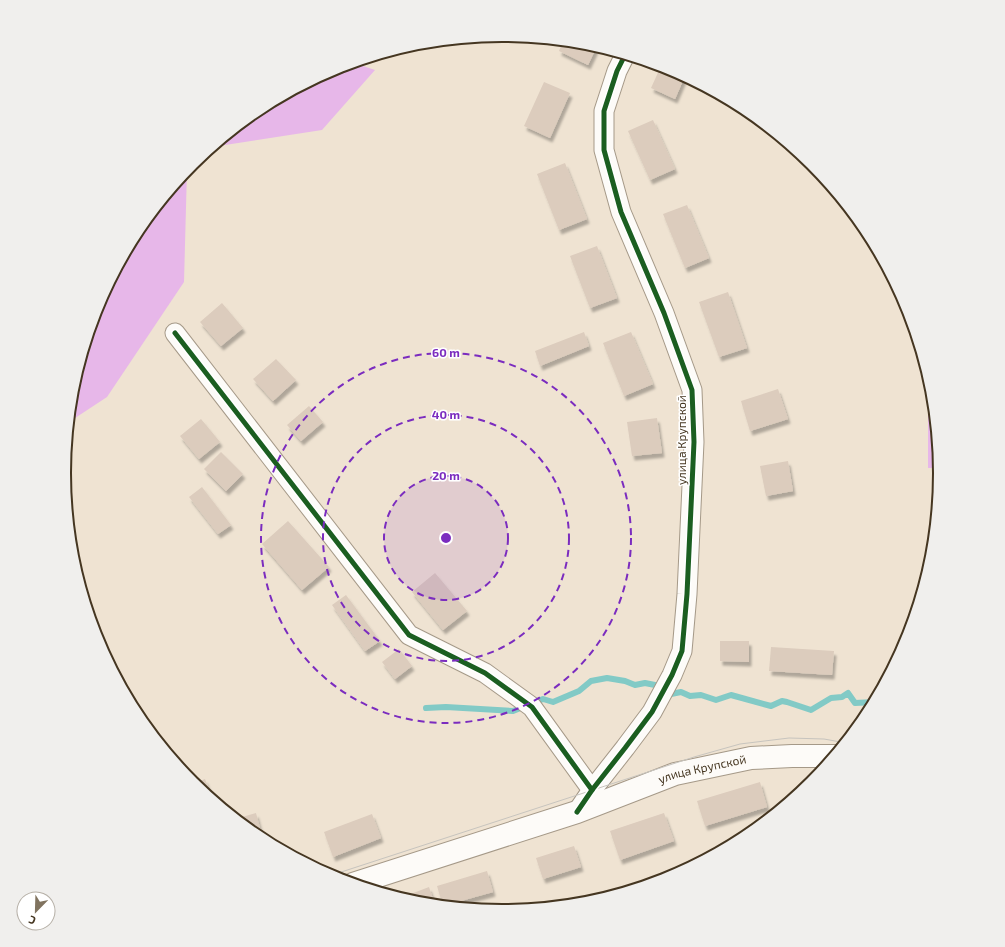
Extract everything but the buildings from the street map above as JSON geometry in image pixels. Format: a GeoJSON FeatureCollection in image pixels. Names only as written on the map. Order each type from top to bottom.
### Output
{"type":"FeatureCollection","features":[{"type":"Feature","properties":{"kind":"main road","name":"улица Крупской"},"geometry":{"type":"LineString","coordinates":[[362,881],[576,812],[675,774],[751,758],[829,756]]}},
{"type":"Feature","properties":{"kind":"street","name":"улица Крупской"},"geometry":{"type":"LineString","coordinates":[[576,812],[652,712],[672,675],[682,651],[688,594],[694,442],[692,390],[664,313],[621,212],[604,150],[604,111],[616,71],[622,60]]}},
{"type":"Feature","properties":{"kind":"street"},"geometry":{"type":"LineString","coordinates":[[175,333],[409,635],[485,673],[532,707],[592,790]]}},
{"type":"Feature","properties":{"kind":"shaded area"},"geometry":{"type":"Polygon","coordinates":[[[362,66],[375,70],[322,130],[222,145],[263,115],[312,86],[362,66]]]}},
{"type":"Feature","properties":{"kind":"shaded area"},"geometry":{"type":"Polygon","coordinates":[[[187,179],[184,282],[107,397],[75,418],[79,389],[94,335],[115,283],[144,234],[160,211],[187,179]]]}},
{"type":"Feature","properties":{"kind":"shaded area"},"geometry":{"type":"Polygon","coordinates":[[[928,403],[933,445],[934,468],[928,468],[928,403]]]}},
{"type":"Feature","properties":{"kind":"waterway"},"geometry":{"type":"LineString","coordinates":[[426,708],[446,707],[513,711],[543,699],[553,702],[579,691],[591,681],[607,678],[625,681],[635,685],[645,683],[655,685],[671,694],[681,692],[690,696],[701,695],[716,700],[731,695],[771,706],[782,701],[811,710],[831,698],[842,697],[848,693],[855,703],[868,702]]}},
{"type":"Feature","properties":{"kind":"tram line"},"geometry":{"type":"LineString","coordinates":[[339,873],[694,757],[740,744],[789,738],[824,739],[840,742]]}},
{"type":"Feature","properties":{"kind":"cycle path"},"geometry":{"type":"LineString","coordinates":[[577,812],[652,712],[672,675],[682,651],[687,594],[694,442],[692,390],[664,313],[621,212],[604,150],[604,111],[617,71],[623,60]]}},
{"type":"Feature","properties":{"kind":"cycle path"},"geometry":{"type":"LineString","coordinates":[[175,333],[409,635],[485,673],[532,707],[592,790]]}}]}
